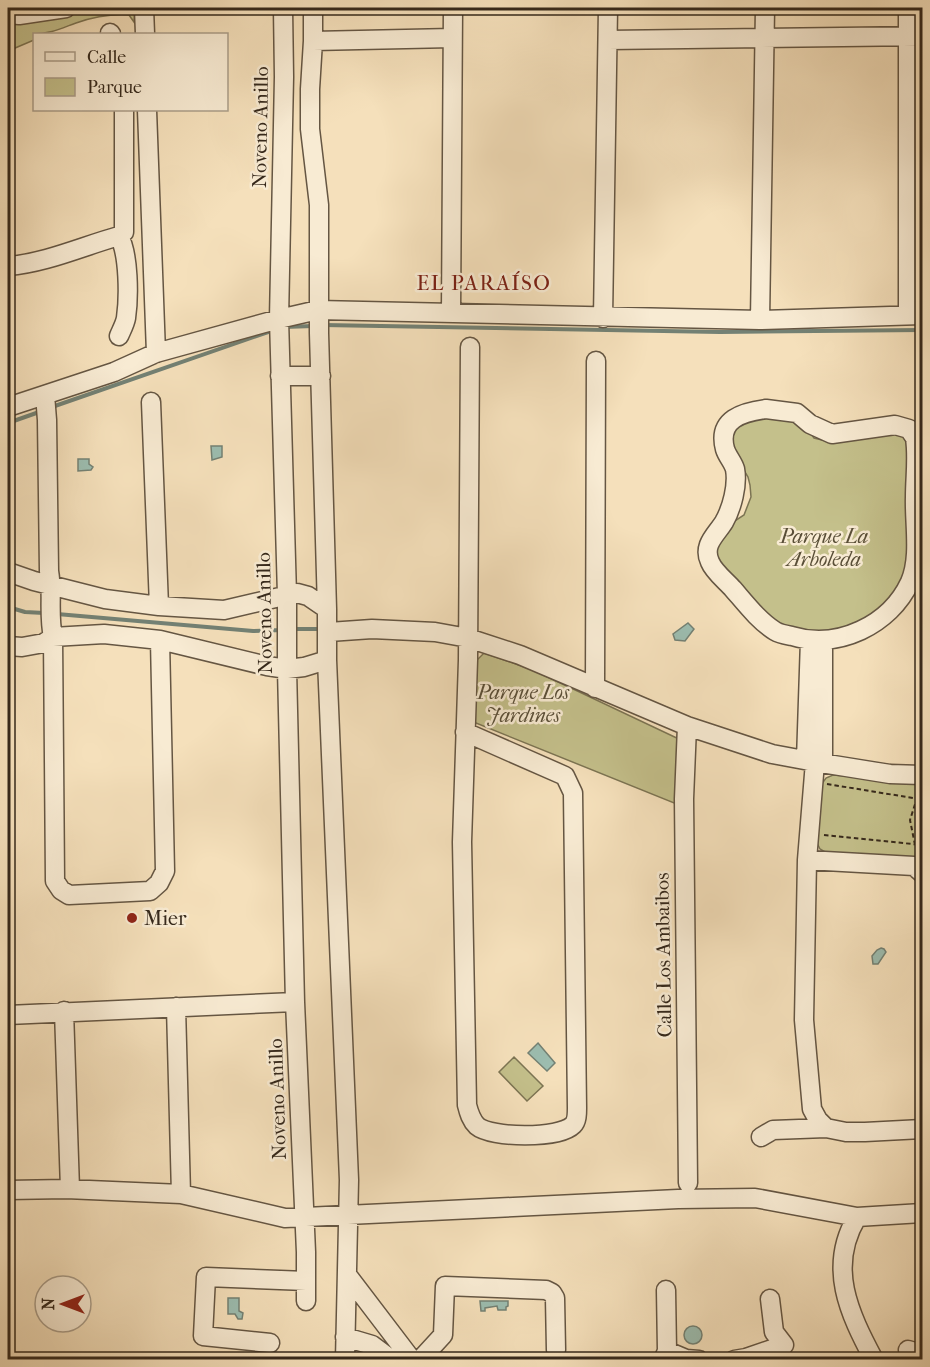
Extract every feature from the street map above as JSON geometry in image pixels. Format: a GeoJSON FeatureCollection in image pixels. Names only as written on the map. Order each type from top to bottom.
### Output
{"type":"FeatureCollection","features":[{"type":"Feature","properties":{"kind":"street"},"geometry":{"type":"LineString","coordinates":[[8,14],[19,15],[62,8]]}},
{"type":"Feature","properties":{"kind":"street"},"geometry":{"type":"LineString","coordinates":[[144,8],[145,33]]}},
{"type":"Feature","properties":{"kind":"street","name":"Noveno Anillo"},"geometry":{"type":"LineString","coordinates":[[283,8],[284,77],[279,326],[295,1002],[306,1301]]}},
{"type":"Feature","properties":{"kind":"street"},"geometry":{"type":"LineString","coordinates":[[313,8],[314,41],[310,129],[319,205],[319,321],[329,632],[327,660],[349,1215],[345,1359]]}},
{"type":"Feature","properties":{"kind":"street"},"geometry":{"type":"LineString","coordinates":[[451,313],[453,8]]}},
{"type":"Feature","properties":{"kind":"street"},"geometry":{"type":"LineString","coordinates":[[603,318],[608,8]]}},
{"type":"Feature","properties":{"kind":"street"},"geometry":{"type":"LineString","coordinates":[[759,320],[765,8]]}},
{"type":"Feature","properties":{"kind":"street"},"geometry":{"type":"LineString","coordinates":[[8,407],[46,408],[156,353],[279,326],[319,321],[451,313],[759,320],[915,315],[915,36],[908,8]]}},
{"type":"Feature","properties":{"kind":"street"},"geometry":{"type":"LineString","coordinates":[[608,40],[915,36]]}},
{"type":"Feature","properties":{"kind":"street"},"geometry":{"type":"LineString","coordinates":[[314,41],[452,38]]}},
{"type":"Feature","properties":{"kind":"street"},"geometry":{"type":"LineString","coordinates":[[8,266],[36,262],[120,236],[124,232],[124,111]]}},
{"type":"Feature","properties":{"kind":"street"},"geometry":{"type":"LineString","coordinates":[[147,111],[156,353]]}},
{"type":"Feature","properties":{"kind":"street"},"geometry":{"type":"LineString","coordinates":[[119,336],[126,320],[127,287],[124,245],[120,236]]}},
{"type":"Feature","properties":{"kind":"street"},"geometry":{"type":"LineString","coordinates":[[465,732],[565,776],[573,793],[577,1118],[573,1125],[563,1131],[507,1135],[479,1128],[471,1118],[467,1105],[462,842],[465,732],[468,638],[470,348]]}},
{"type":"Feature","properties":{"kind":"street"},"geometry":{"type":"LineString","coordinates":[[595,688],[596,361]]}},
{"type":"Feature","properties":{"kind":"street"},"geometry":{"type":"LineString","coordinates":[[280,375],[321,376]]}},
{"type":"Feature","properties":{"kind":"street"},"geometry":{"type":"LineString","coordinates":[[151,402],[159,606]]}},
{"type":"Feature","properties":{"kind":"street"},"geometry":{"type":"LineString","coordinates":[[46,408],[49,571],[52,585],[50,604],[55,881],[61,890],[69,895],[150,891],[159,883],[165,872],[160,640]]}},
{"type":"Feature","properties":{"kind":"street"},"geometry":{"type":"LineString","coordinates":[[766,409],[797,413],[810,424],[832,434],[895,425],[909,429],[915,438],[915,559],[911,580],[902,596],[877,622],[846,636],[817,640],[776,632],[754,613],[710,563],[707,552],[710,540],[728,513],[734,488],[735,469],[726,452],[723,439],[726,427],[736,417],[747,411],[766,409]]}},
{"type":"Feature","properties":{"kind":"street"},"geometry":{"type":"LineString","coordinates":[[8,572],[105,599],[159,606],[224,610],[297,593],[308,596],[327,609]]}},
{"type":"Feature","properties":{"kind":"street"},"geometry":{"type":"LineString","coordinates":[[329,632],[372,629],[435,632],[468,638],[520,655],[687,726],[772,754],[890,774],[922,775]]}},
{"type":"Feature","properties":{"kind":"street"},"geometry":{"type":"LineString","coordinates":[[52,630],[160,640],[287,669],[327,660]]}},
{"type":"Feature","properties":{"kind":"street"},"geometry":{"type":"LineString","coordinates":[[8,646],[22,647],[44,643],[52,630]]}},
{"type":"Feature","properties":{"kind":"street"},"geometry":{"type":"LineString","coordinates":[[817,640],[815,762],[807,860],[804,1020],[812,1108],[818,1120],[826,1128]]}},
{"type":"Feature","properties":{"kind":"street","name":"Calle Los Ambaibos"},"geometry":{"type":"LineString","coordinates":[[687,726],[684,808],[688,1183]]}},
{"type":"Feature","properties":{"kind":"street"},"geometry":{"type":"LineString","coordinates":[[807,860],[914,866],[922,873]]}},
{"type":"Feature","properties":{"kind":"street"},"geometry":{"type":"LineString","coordinates":[[8,1015],[295,1002]]}},
{"type":"Feature","properties":{"kind":"street"},"geometry":{"type":"LineString","coordinates":[[176,1007],[181,1194]]}},
{"type":"Feature","properties":{"kind":"street"},"geometry":{"type":"LineString","coordinates":[[64,1011],[70,1189]]}},
{"type":"Feature","properties":{"kind":"street"},"geometry":{"type":"LineString","coordinates":[[761,1137],[773,1130],[826,1128],[856,1132],[922,1129]]}},
{"type":"Feature","properties":{"kind":"street"},"geometry":{"type":"LineString","coordinates":[[8,1190],[70,1189],[181,1194],[285,1218],[678,1199],[755,1198],[857,1217],[922,1213]]}},
{"type":"Feature","properties":{"kind":"street"},"geometry":{"type":"LineString","coordinates":[[857,1217],[848,1233],[842,1253],[841,1274],[857,1327],[874,1359]]}},
{"type":"Feature","properties":{"kind":"street"},"geometry":{"type":"LineString","coordinates":[[348,1276],[412,1359]]}},
{"type":"Feature","properties":{"kind":"street"},"geometry":{"type":"LineString","coordinates":[[270,1343],[202,1336],[206,1277],[306,1281]]}},
{"type":"Feature","properties":{"kind":"street"},"geometry":{"type":"LineString","coordinates":[[420,1359],[443,1335],[445,1286],[546,1290],[552,1293],[555,1298],[556,1350]]}},
{"type":"Feature","properties":{"kind":"street"},"geometry":{"type":"LineString","coordinates":[[666,1290],[665,1355],[699,1359]]}},
{"type":"Feature","properties":{"kind":"street"},"geometry":{"type":"LineString","coordinates":[[734,1359],[746,1358],[784,1346],[774,1332],[770,1299]]}},
{"type":"Feature","properties":{"kind":"street"},"geometry":{"type":"LineString","coordinates":[[345,1337],[372,1346],[393,1359]]}},
{"type":"Feature","properties":{"kind":"path"},"geometry":{"type":"LineString","coordinates":[[826,784],[922,798]]}},
{"type":"Feature","properties":{"kind":"path"},"geometry":{"type":"LineString","coordinates":[[915,844],[910,820],[917,798]]}},
{"type":"Feature","properties":{"kind":"path"},"geometry":{"type":"LineString","coordinates":[[821,834],[922,845]]}},
{"type":"Feature","properties":{"kind":"green space"},"geometry":{"type":"Polygon","coordinates":[[[66,8],[135,8],[134,22],[129,15],[89,19],[51,32],[33,33],[33,40],[8,51],[8,14],[66,8]]]}},
{"type":"Feature","properties":{"kind":"green space"},"geometry":{"type":"Polygon","coordinates":[[[915,255],[922,255],[922,308],[915,301],[915,255]]]}},
{"type":"Feature","properties":{"kind":"green space","name":"Parque La Arboleda"},"geometry":{"type":"Polygon","coordinates":[[[780,417],[806,426],[814,438],[822,440],[894,432],[907,436],[909,571],[890,605],[844,631],[797,632],[770,620],[717,564],[714,542],[730,524],[744,515],[751,497],[748,477],[732,450],[733,430],[747,420],[780,417]]]}},
{"type":"Feature","properties":{"kind":"green space","name":"Parque Los Jardines"},"geometry":{"type":"Polygon","coordinates":[[[484,653],[533,670],[681,740],[679,805],[471,721],[473,664],[484,653]]]}},
{"type":"Feature","properties":{"kind":"green space"},"geometry":{"type":"Polygon","coordinates":[[[833,775],[922,783],[922,858],[830,855],[820,849],[817,843],[821,785],[826,778],[833,775]]]}},
{"type":"Feature","properties":{"kind":"green space"},"geometry":{"type":"Polygon","coordinates":[[[514,1057],[543,1086],[527,1101],[499,1072],[514,1057]]]}},
{"type":"Feature","properties":{"kind":"shaded area"},"geometry":{"type":"Polygon","coordinates":[[[211,446],[222,446],[222,457],[212,460],[211,446]]]}},
{"type":"Feature","properties":{"kind":"shaded area"},"geometry":{"type":"Polygon","coordinates":[[[78,459],[89,459],[89,464],[93,467],[91,470],[78,471],[78,459]]]}},
{"type":"Feature","properties":{"kind":"shaded area"},"geometry":{"type":"Polygon","coordinates":[[[688,623],[694,629],[685,641],[675,640],[673,634],[688,623]]]}},
{"type":"Feature","properties":{"kind":"shaded area"},"geometry":{"type":"Polygon","coordinates":[[[881,948],[886,952],[878,964],[873,964],[872,956],[881,948]]]}},
{"type":"Feature","properties":{"kind":"shaded area"},"geometry":{"type":"Polygon","coordinates":[[[538,1043],[555,1063],[547,1071],[528,1053],[538,1043]]]}},
{"type":"Feature","properties":{"kind":"shaded area"},"geometry":{"type":"Polygon","coordinates":[[[228,1298],[239,1298],[239,1311],[243,1313],[242,1319],[238,1319],[235,1314],[228,1314],[228,1298]]]}},
{"type":"Feature","properties":{"kind":"shaded area"},"geometry":{"type":"Polygon","coordinates":[[[480,1301],[508,1301],[508,1306],[506,1310],[498,1310],[497,1306],[481,1311],[480,1301]]]}},
{"type":"Feature","properties":{"kind":"shaded area"},"geometry":{"type":"Polygon","coordinates":[[[693,1326],[700,1328],[702,1335],[700,1342],[693,1344],[686,1342],[684,1335],[686,1328],[693,1326]]]}},
{"type":"Feature","properties":{"kind":"waterway"},"geometry":{"type":"LineString","coordinates":[[323,325],[720,332],[922,330]]}},
{"type":"Feature","properties":{"kind":"waterway"},"geometry":{"type":"LineString","coordinates":[[284,327],[313,326]]}},
{"type":"Feature","properties":{"kind":"waterway"},"geometry":{"type":"LineString","coordinates":[[52,407],[274,330]]}},
{"type":"Feature","properties":{"kind":"waterway"},"geometry":{"type":"LineString","coordinates":[[8,423],[42,411]]}},
{"type":"Feature","properties":{"kind":"waterway"},"geometry":{"type":"LineString","coordinates":[[8,607],[25,612],[44,613]]}},
{"type":"Feature","properties":{"kind":"waterway"},"geometry":{"type":"LineString","coordinates":[[57,614],[253,631],[283,630]]}},
{"type":"Feature","properties":{"kind":"waterway"},"geometry":{"type":"LineString","coordinates":[[294,629],[322,629]]}},
{"type":"Feature","properties":{"kind":"place","name":"Mier"},"geometry":{"type":"Point","coordinates":[132,918]}},
{"type":"Feature","properties":{"kind":"district","name":"EL PARAÍSO"},"geometry":{"type":"Point","coordinates":[484,283]}}]}
